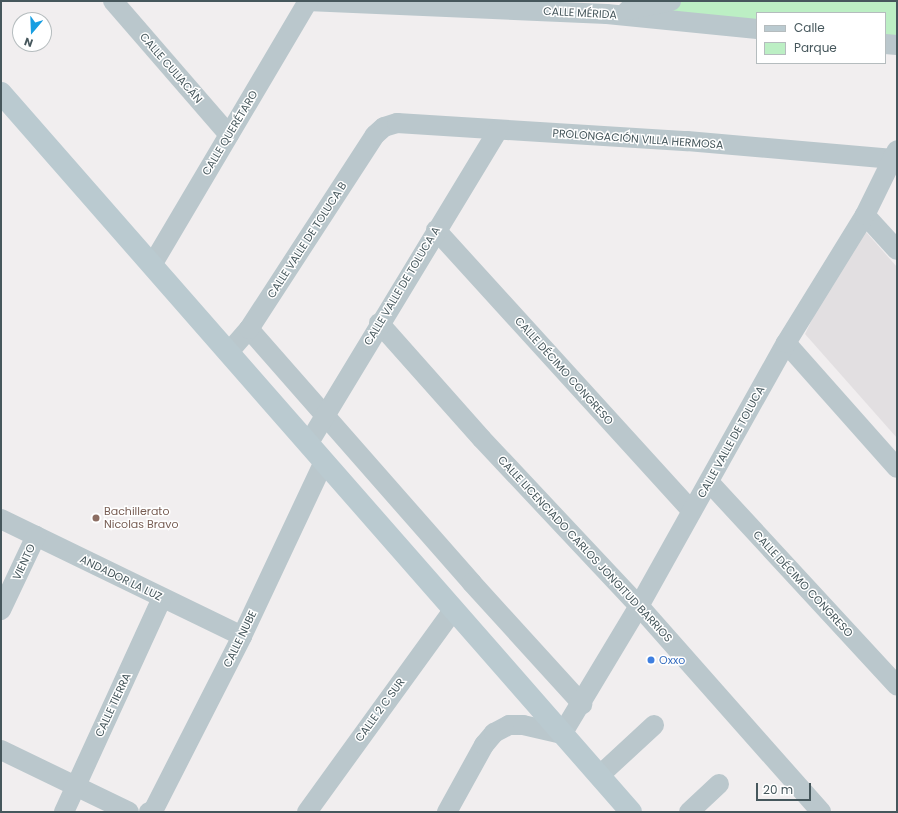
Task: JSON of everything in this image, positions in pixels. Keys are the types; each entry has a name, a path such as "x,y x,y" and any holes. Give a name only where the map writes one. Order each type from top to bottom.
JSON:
{"main road":[{"path":"1,93 599,776 627,810"}],"street":[{"name":"CALLE CULIACÁN","path":"113,1 229,135"},
{"name":"CALLE QUERÉTARO","path":"152,265 307,1"},
{"name":"CALLE MÉRIDA","path":"307,1 607,14 756,29"},
{"path":"607,14 671,1"},
{"path":"886,44 897,45"},
{"name":"PROLONGACIÓN VILLA HERMOSA","path":"384,126 397,123 895,155"},
{"name":"CALLE VALLE DE TOLUCA B","path":"228,352 249,329 376,135 384,126"},
{"name":"CALLE VALLE DE TOLUCA A","path":"308,444 379,323 498,130"},
{"name":"CALLE VALLE DE TOLUCA","path":"562,734 582,704 639,606 786,343 865,215 895,155"},
{"path":"865,215 894,243"},
{"name":"CALLE DÉCIMO CONGRESO","path":"436,230 692,511"},
{"name":"CALLE LICENCIADO CARLOS JONGITUD BARRIOS","path":"379,323 482,439 639,606 821,812"},
{"path":"249,329 472,584 582,704"},
{"path":"786,343 897,468"},
{"name":"CALLE NUBE","path":"150,812 153,811 242,636 324,462"},
{"name":"CALLE DÉCIMO CONGRESO","path":"709,482 897,686"},
{"name":"ANDADOR LA LUZ","path":"1,519 242,636"},
{"name":"VIENTO","path":"1,610 36,536"},
{"name":"CALLE TIERRA","path":"64,812 162,598"},
{"name":"CALLE 2 C SUR","path":"307,812 453,610"},
{"path":"447,812 484,745 494,733 509,725 523,724 562,734"},
{"path":"599,776 654,725"},
{"path":"1,750 129,812"},
{"path":"689,812 719,784"}],"shaded area":[{"path":"859,224 897,267 897,438 805,334"}],"green space":[{"path":"678,1 897,1 897,45 886,44 886,12 756,12 756,30 607,14"}],"place":[{"name":"Bachillerato Nicolas Bravo","path":"96,518"},
{"name":"Oxxo","path":"651,660"}]}
